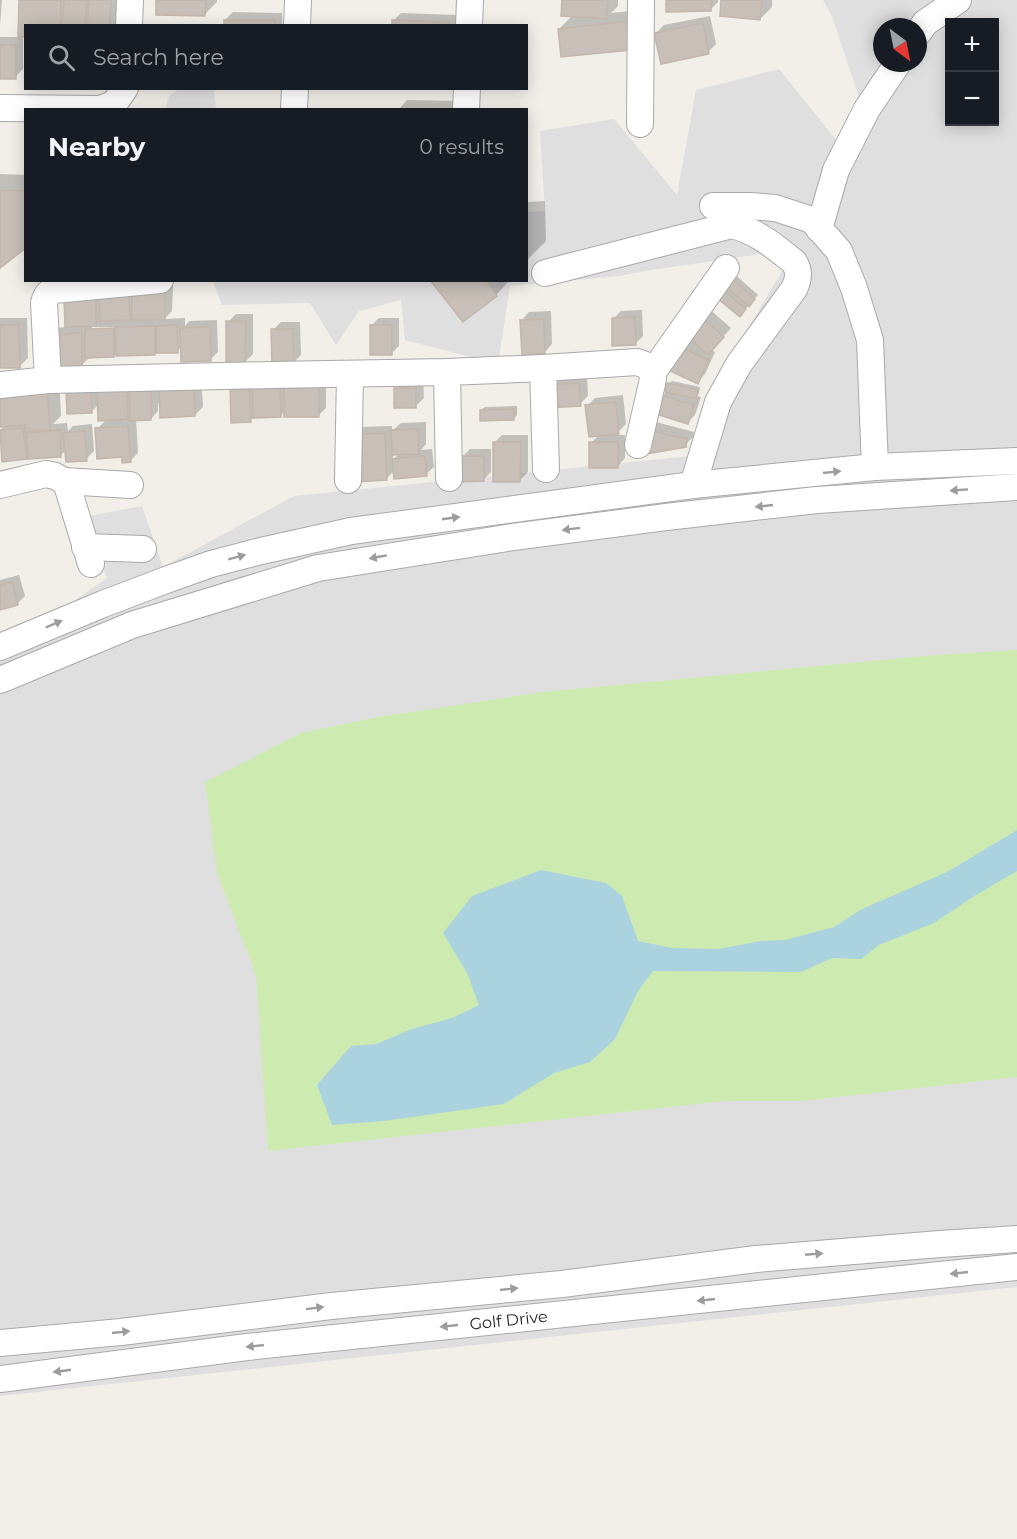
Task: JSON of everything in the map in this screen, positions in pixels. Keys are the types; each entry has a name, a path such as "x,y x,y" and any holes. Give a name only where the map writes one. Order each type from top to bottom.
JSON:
{"street":[{"path":"129,0 129,24"},
{"path":"297,24 298,0"},
{"path":"469,24 470,0"},
{"path":"640,124 641,0"},
{"path":"927,22 958,0"},
{"path":"819,229 836,170 867,109 892,72"},
{"path":"103,108 114,104 124,90"},
{"path":"294,108 295,90"},
{"path":"466,108 467,90"},
{"path":"0,108 24,108"},
{"path":"714,206 775,208 812,220 839,251 854,288 870,340 875,467"},
{"path":"545,273 732,225 762,238 794,262 799,275 794,289 739,364 718,402 693,485"},
{"path":"652,372 726,268"},
{"path":"48,380 44,303 48,293 54,290 139,282"},
{"path":"0,385 48,380 350,375 637,362 649,367 653,379 638,445"},
{"path":"543,368 546,469"},
{"path":"447,372 449,478"},
{"path":"348,480 350,375"},
{"path":"0,647 211,564 261,550 351,531 693,485 875,467 1017,461"},
{"path":"0,485 46,474 64,481 130,485"},
{"path":"64,481 88,556 142,549"},
{"path":"0,680 132,625 318,568 513,537 666,517 848,498 1017,487"},
{"path":"664,489 666,517"},
{"name":"Golf Drive","path":"0,1343 121,1332 331,1306 562,1284 756,1259 1017,1239"},
{"name":"Golf Drive","path":"0,1380 247,1347 1017,1267"}],"shaded area":[{"path":"823,0 1017,0 1017,1287 0,1396 0,634 51,617 107,578 83,517 142,506 163,567 294,496 690,456 714,386 795,249 620,276 510,286 498,364 405,340 401,300 359,311 336,345 310,303 222,305 213,282 528,282 528,212 545,211 540,131 614,119 677,195 696,90 779,69 842,147 868,124 832,16"},
{"path":"178,90 214,90 216,108 165,108 169,96"}],"green space":[{"path":"1017,650 1017,1077 802,1101 725,1101 268,1151 256,976 217,873 205,782 301,733 378,717 543,692 935,655"}],"water":[{"path":"1017,830 1017,871 934,923 879,945 861,959 832,958 801,972 653,971 638,991 615,1039 590,1062 554,1073 504,1104 384,1121 332,1125 317,1085 351,1046 376,1044 412,1029 452,1018 479,1005 467,973 443,933 472,896 541,870 606,883 622,896 638,941 672,948 719,949 760,941 785,940 834,927 862,909 947,872"}],"building":[{"path":"19,0 61,0 60,24 24,24 24,37 18,37"},
{"path":"64,0 87,0 85,24 62,24"},
{"path":"89,0 111,0 110,24 87,24"},
{"path":"156,0 206,0 205,16 156,15"},
{"path":"562,0 608,0 606,19 561,16"},
{"path":"666,0 711,0 711,11 666,12"},
{"path":"721,0 762,0 760,20 720,16"},
{"path":"224,20 275,20 275,24 224,24"},
{"path":"392,20 449,22 449,24 392,24"},
{"path":"628,21 631,50 561,57 558,29"},
{"path":"703,23 709,54 661,64 654,33"},
{"path":"0,45 16,45 16,79 0,79"},
{"path":"0,190 24,191 24,250 0,268"},
{"path":"728,275 755,299 749,307 721,282"},
{"path":"432,282 486,282 497,296 463,322"},
{"path":"719,287 746,309 740,317 712,294"},
{"path":"132,292 165,292 165,320 132,320"},
{"path":"99,295 129,295 130,320 100,321"},
{"path":"96,296 96,326 65,327 64,297"},
{"path":"698,314 724,337 708,355 682,331"},
{"path":"635,317 636,345 612,346 612,318"},
{"path":"544,319 545,354 522,355 520,320"},
{"path":"226,321 246,321 245,363 226,363"},
{"path":"0,325 19,325 20,368 0,368"},
{"path":"177,325 178,353 156,353 156,326"},
{"path":"370,325 392,325 392,355 370,355"},
{"path":"155,326 155,355 116,356 115,327"},
{"path":"210,327 211,361 181,362 180,328"},
{"path":"114,328 114,357 85,358 85,329"},
{"path":"271,329 293,329 294,364 272,365"},
{"path":"82,332 82,367 50,370 48,336"},
{"path":"676,345 709,360 698,384 666,369"},
{"path":"194,382 195,416 160,418 159,384"},
{"path":"280,382 281,417 253,418 252,383"},
{"path":"284,382 319,383 319,417 284,417"},
{"path":"129,383 151,383 151,420 130,421"},
{"path":"249,383 251,422 231,423 230,384"},
{"path":"579,383 581,406 547,408 546,385"},
{"path":"667,383 698,390 696,399 665,392"},
{"path":"127,384 128,419 98,421 97,386"},
{"path":"47,385 50,430 25,432 25,425 0,427 0,389"},
{"path":"394,388 416,388 416,408 394,408"},
{"path":"91,389 92,413 67,414 66,390"},
{"path":"662,395 694,405 688,424 656,414"},
{"path":"616,402 619,434 589,437 585,405"},
{"path":"514,409 514,420 480,421 480,410"},
{"path":"128,426 131,462 122,463 122,457 97,459 95,428"},
{"path":"23,428 27,459 2,462 0,430"},
{"path":"418,429 419,454 392,455 391,430"},
{"path":"60,430 61,457 28,459 26,433"},
{"path":"647,430 687,439 686,447 635,456"},
{"path":"85,431 87,461 66,462 63,433"},
{"path":"385,433 387,480 354,482 352,435"},
{"path":"493,442 521,442 520,482 493,482"},
{"path":"589,442 618,442 618,468 589,468"},
{"path":"425,456 427,476 394,479 392,459"},
{"path":"460,456 484,456 484,481 460,482"},
{"path":"12,582 18,605 0,610 0,585"}]}
